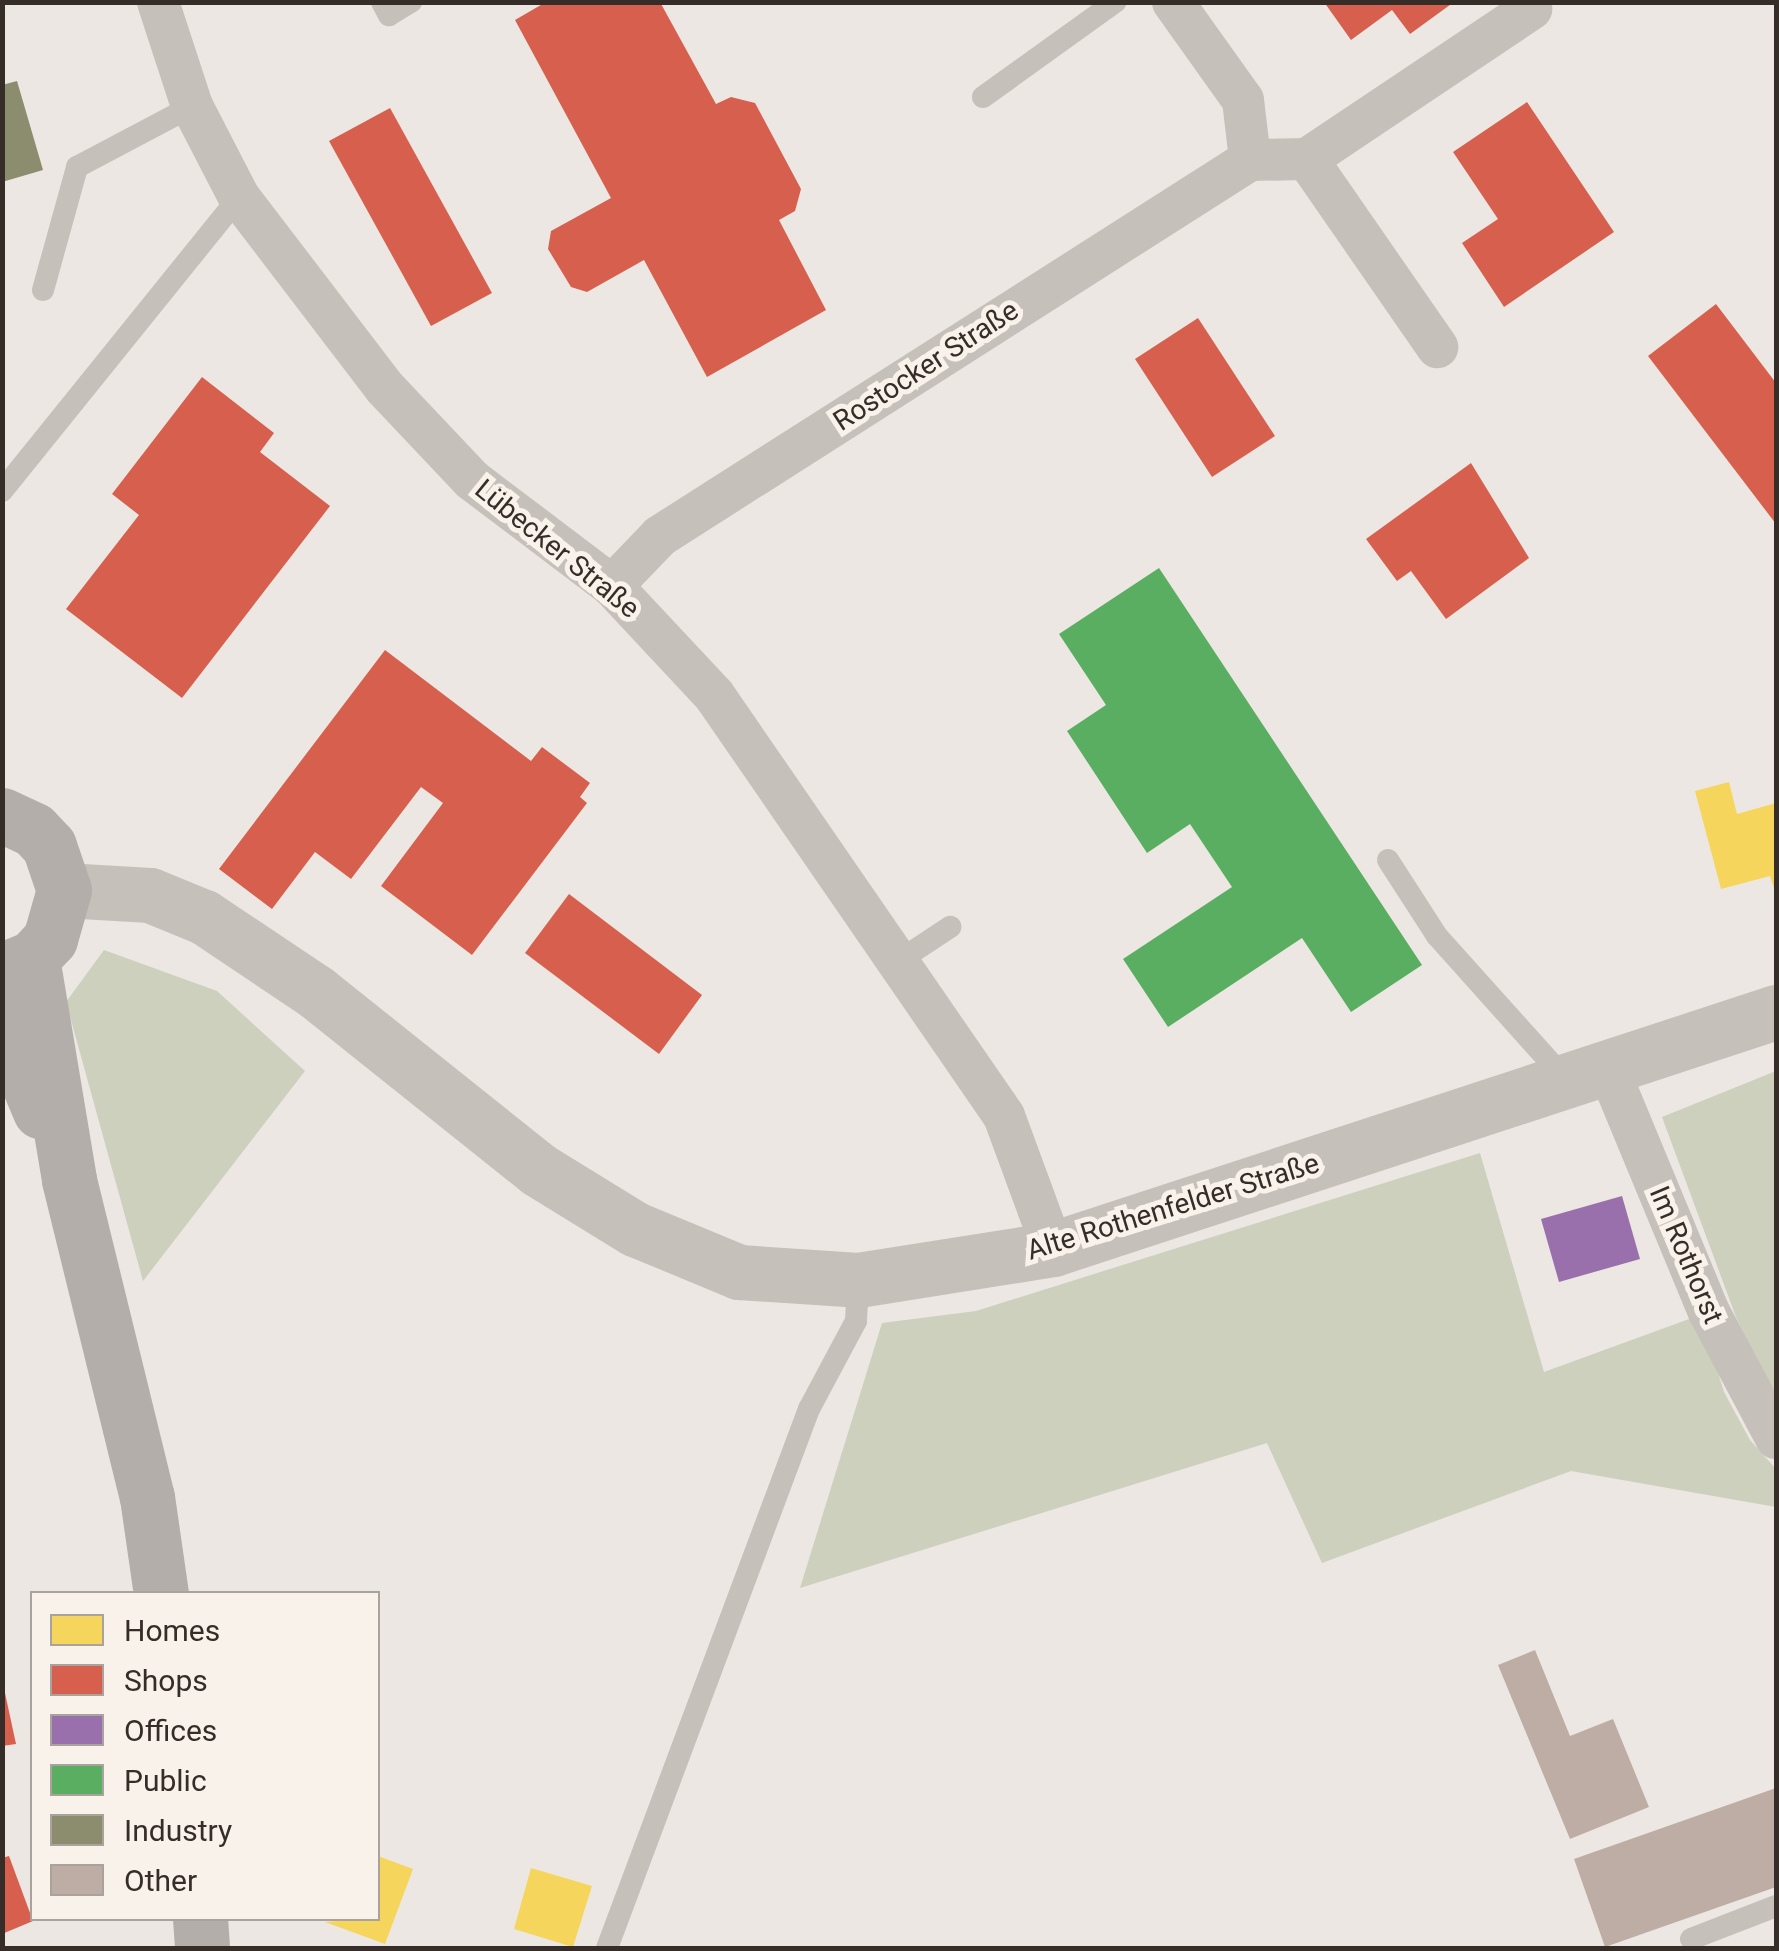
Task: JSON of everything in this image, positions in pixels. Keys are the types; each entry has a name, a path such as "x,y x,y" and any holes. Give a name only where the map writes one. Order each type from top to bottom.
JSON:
{"main road":[{"path":"2,816 34,830 49,846 64,890 62,915 17,964 147,1497 161,1591"},
{"path":"2,1021 69,1180"},
{"path":"200,1921 202,1948"}],"street":[{"name":"Lübecker Straße","path":"158,2 192,106 239,197 385,388 460,467 612,586 714,695 1004,1116 1054,1248"},
{"path":"1173,2 1243,100 1250,160 1306,158 1530,9"},
{"path":"1306,158 1437,347"},
{"name":"Rostocker Straße","path":"612,586 660,536 1250,160"},
{"name":"Alte Rothenfelder Straße","path":"64,890 150,895 204,918 316,992 539,1170 634,1229 739,1272 858,1280 1054,1248 1583,1083 1776,1012"},
{"name":"Im Rothorst","path":"1583,1083 1776,1438"}],"lane":[{"path":"382,2 389,15 411,2"},
{"path":"983,96 1115,2"},
{"path":"43,290 76,167 192,106"},
{"path":"2,492 239,197"},
{"path":"1388,860 1437,936 1583,1083"},
{"path":"897,962 950,927"},
{"path":"606,1948 809,1408 856,1321 858,1280"},
{"path":"1691,1939 1776,1906"}],"green space":[{"path":"104,950 217,991 305,1071 143,1281 66,1002"},
{"path":"1776,1071 1776,1401 1736,1317 1662,1117"},
{"path":"1480,1153 1544,1372 1700,1315 1724,1392 1750,1440 1776,1469 1776,1507 1571,1471 1322,1563 1267,1443 800,1588 882,1323 976,1311"}],"building: Homes":[{"path":"1729,782 1737,814 1776,803 1776,894 1770,876 1721,889 1695,791"},
{"path":"380,1857 413,1869 385,1944 325,1922 380,1921"},
{"path":"531,1868 592,1886 573,1947 514,1929"}],"building: Shops":[{"path":"546,2 660,2 716,104 731,97 755,103 801,189 795,211 779,220 826,310 707,377 644,260 587,292 571,287 548,249 551,231 611,198 515,20"},
{"path":"1324,2 1454,2 1410,34 1392,10 1351,40"},
{"path":"1527,102 1614,232 1504,307 1462,243 1498,219 1453,152"},
{"path":"390,108 492,293 431,326 329,141"},
{"path":"1716,304 1776,383 1776,524 1648,356"},
{"path":"1198,318 1275,436 1212,477 1135,359"},
{"path":"202,377 274,433 260,452 330,506 182,698 66,609 139,515 112,494"},
{"path":"1471,463 1529,558 1446,619 1411,571 1397,581 1366,539"},
{"path":"385,650 531,761 542,747 590,783 580,797 587,803 472,955 381,886 443,803 421,787 351,879 315,852 272,909 219,869"},
{"path":"569,894 702,995 659,1054 525,953"},
{"path":"2,1679 16,1744 2,1746"},
{"path":"9,1856 33,1921 2,1934 2,1858"}],"building: Offices":[{"path":"1622,1196 1640,1259 1559,1282 1541,1219"}],"building: Public":[{"path":"1159,568 1422,965 1351,1012 1302,938 1168,1027 1123,959 1232,887 1190,824 1147,853 1067,731 1106,705 1059,634"}],"building: Industry":[{"path":"17,81 43,170 2,182 2,85"}],"building: Other":[{"path":"1535,1650 1570,1736 1613,1719 1649,1807 1570,1839 1498,1665"},
{"path":"1776,1788 1776,1887 1605,1947 1574,1859"}]}
